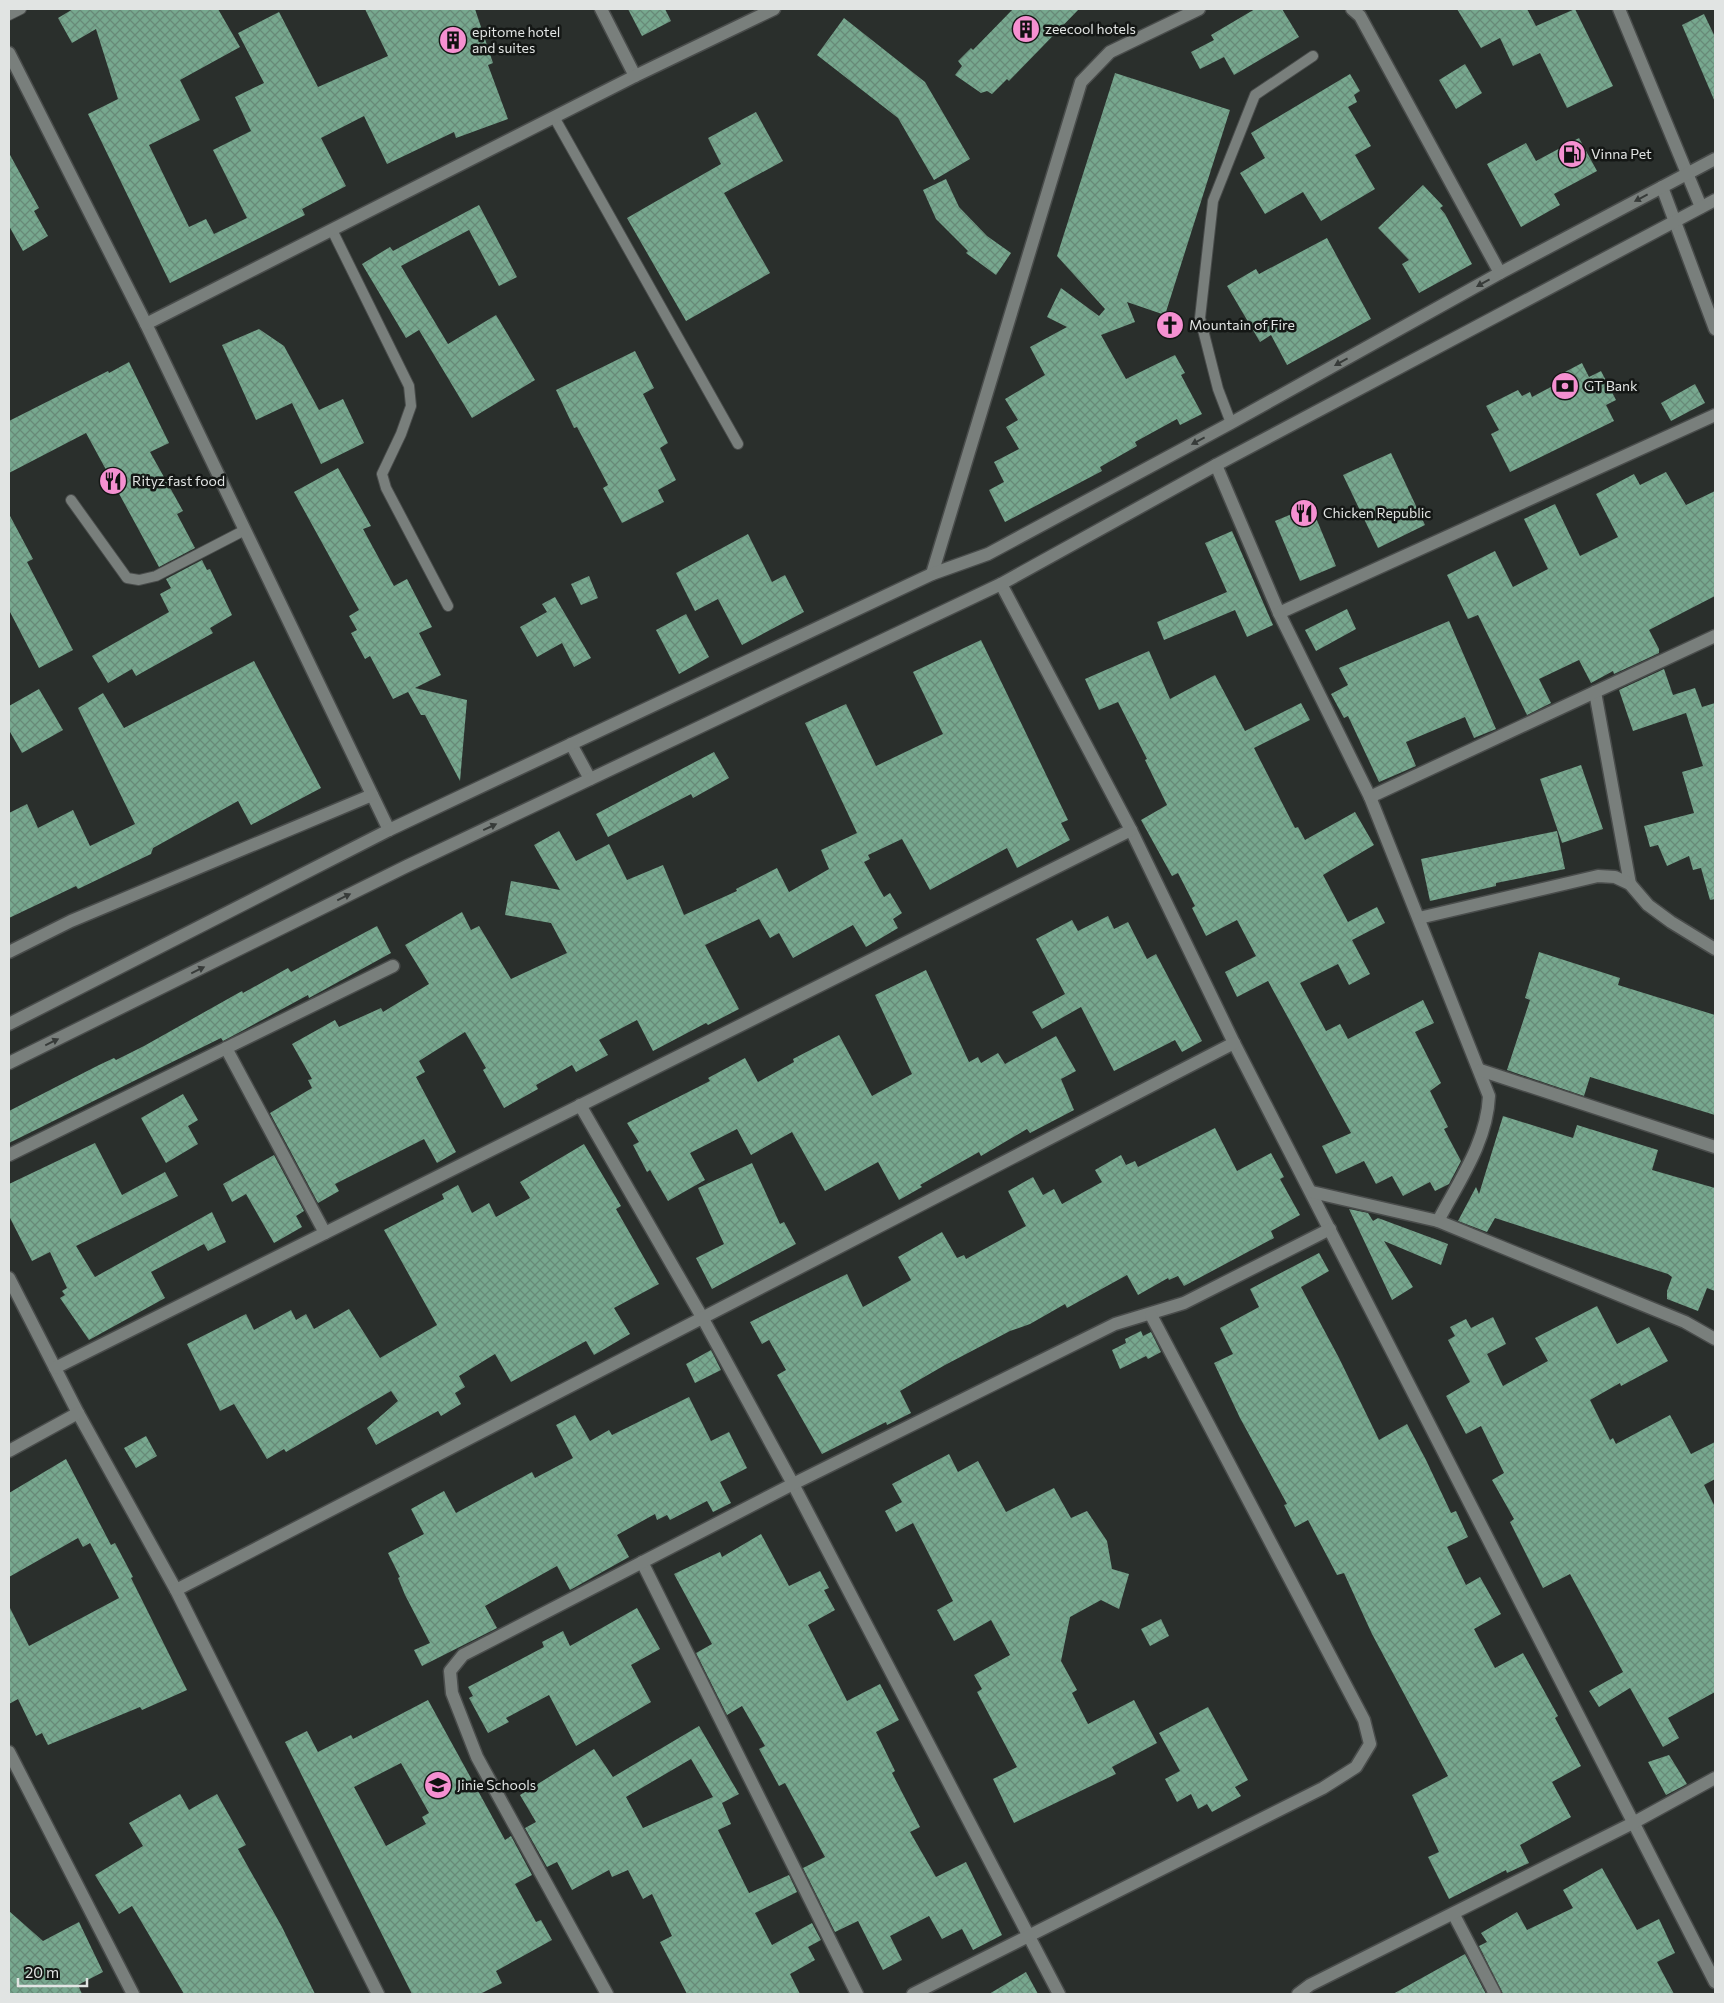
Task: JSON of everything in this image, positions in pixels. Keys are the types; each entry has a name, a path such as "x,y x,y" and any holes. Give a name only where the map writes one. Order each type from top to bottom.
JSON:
{"street":[{"path":"601,9 634,76"},
{"path":"146,324 634,76 774,9"},
{"path":"932,574 1081,82 1110,52 1199,9"},
{"path":"1352,9 1360,16 1500,273"},
{"path":"1618,9 1701,207"},
{"path":"9,52 146,324 389,830"},
{"path":"9,1024 389,830 932,574 988,554 1230,423 1500,273 1715,159"},
{"path":"1662,187 1715,329"},
{"path":"9,1064 407,866 1001,584 1216,465 1715,200"},
{"path":"1280,613 1715,415"},
{"path":"1216,465 1280,613 1370,797 1489,1096 1488,1115 1483,1136 1438,1221"},
{"path":"1001,584 1131,830 1234,1044 1312,1192 1715,1982"},
{"path":"1370,797 1715,636"},
{"path":"1595,692 1630,884"},
{"path":"571,744 590,779"},
{"path":"9,952 71,921 372,795"},
{"path":"55,1368 1131,830"},
{"path":"1419,918 1598,876 1615,876 1630,884 1648,905 1671,922 1715,949"},
{"path":"9,1155 393,966"},
{"path":"176,1590 1234,1044"},
{"path":"226,1048 325,1233"},
{"path":"1480,1070 1715,1147"},
{"path":"580,1105 702,1317 793,1484 1058,1994"},
{"path":"1312,1192 1438,1221 1685,1322 1715,1339"},
{"path":"606,1994 478,1757 452,1692 450,1671 463,1655 793,1484 1115,1324 1184,1303 1330,1229"},
{"path":"9,1278 78,1413 176,1590 378,1994"},
{"path":"913,1994 1323,1788 1356,1767 1370,1744 1364,1720 1151,1314"},
{"path":"9,1450 78,1413"},
{"path":"642,1562 857,1994"},
{"path":"9,1752 133,1994"},
{"path":"1298,1994 1310,1985 1454,1915 1633,1823 1715,1778"},
{"path":"1454,1915 1495,1994"}],"lane":[{"path":"9,16 22,9"},
{"path":"1230,423 1218,389 1200,318 1213,201 1255,95 1313,56"},
{"path":"554,117 738,444"},
{"path":"332,230 408,386 411,406 401,434 382,474 386,488 448,606"},
{"path":"70,500 127,578 139,580 156,576 245,530"}],"building":[{"path":"73,9 218,9 240,47 180,80 200,120 149,145 189,227 206,219 214,234 247,218 213,150 251,131 235,97 264,83 238,33 279,12 318,87 388,56 365,9 475,9 493,63 488,65 508,119 456,138 454,132 387,164 364,116 321,138 346,186 302,209 305,215 170,283 88,114 118,99 96,29 72,43 58,18"},
{"path":"628,9 665,9 671,21 642,36"},
{"name":"zeecool hotels","path":"1013,9 1079,9 1009,81 1007,79 992,94 987,91 981,93 955,75 962,66 958,61 971,48 973,50"},
{"path":"1255,9 1282,9 1299,37 1234,75 1224,57 1200,69 1191,52 1214,40 1211,35"},
{"path":"1457,9 1527,9 1536,26 1575,9 1613,86 1567,108 1540,53 1513,66 1500,38 1481,48"},
{"path":"1704,14 1715,37 1715,102 1682,25"},
{"path":"844,18 925,82 970,159 934,180 898,118 817,55"},
{"path":"1465,64 1482,93 1456,109 1439,80"},
{"path":"1115,73 1230,110 1165,315 1127,302 1135,322 1101,335 1126,379 1175,355 1185,373 1181,375 1202,414 1180,425 1177,419 1135,442 1137,446 1100,467 1102,471 1005,522 989,490 1004,482 994,462 1019,449 1006,427 1018,420 1005,399 1045,375 1030,347 1067,327 1047,317 1061,288 1099,316 1105,309 1057,256"},
{"path":"1350,74 1360,91 1354,95 1357,102 1348,107 1371,146 1355,155 1375,189 1321,221 1303,192 1265,214 1240,173 1265,158 1251,133"},
{"path":"756,112 783,161 724,193 770,273 686,321 627,218 721,164 708,138"},
{"path":"1579,138 1597,171 1554,194 1560,205 1521,227 1487,164 1526,143 1536,161"},
{"path":"9,153 39,208 34,211 48,236 23,251 9,226"},
{"path":"946,179 959,207 987,236 1011,253 996,275 966,253 968,251 936,219 923,190"},
{"path":"1423,185 1443,206 1440,208 1472,264 1419,293 1402,264 1409,260 1378,228"},
{"path":"479,205 517,277 499,286 469,230 401,266 448,344 496,315 535,380 472,418 419,330 406,338 362,264 390,247 393,251"},
{"path":"1327,238 1371,319 1287,365 1271,335 1260,342 1227,286 1256,269 1259,274"},
{"path":"259,329 284,346 319,410 343,399 364,443 321,464 292,403 256,420 222,345"},
{"path":"635,351 654,388 643,394 668,443 660,448 676,480 658,490 664,502 622,523 603,488 608,485 577,427 574,428 556,390"},
{"path":"129,362 169,443 150,452 183,511 177,514 195,548 159,567 86,433 9,473 9,421"},
{"path":"1582,363 1589,377 1601,371 1616,400 1606,405 1614,421 1510,472 1491,434 1499,430 1486,406 1518,390 1522,396 1530,392 1532,397 1564,380 1561,374"},
{"path":"1695,384 1705,403 1671,421 1661,403"},
{"path":"1391,453 1425,525 1378,548 1343,475"},
{"path":"338,468 371,526 363,529 394,586 407,579 432,627 419,633 441,675 415,688 467,700 460,781 425,715 421,715 408,692 393,699 370,656 365,659 351,633 357,630 349,616 359,610 294,492"},
{"path":"1666,472 1686,505 1715,491 1715,596 1649,630 1659,649 1659,653 1614,674 1613,671 1591,683 1579,660 1539,679 1551,703 1527,715 1478,615 1468,619 1447,575 1495,551 1513,587 1548,569 1524,519 1555,504 1580,556 1618,537 1596,494 1634,474 1640,485"},
{"path":"1311,506 1336,566 1300,581 1275,521"},
{"path":"9,514 33,559 27,562 73,650 39,668 9,610"},
{"path":"1232,531 1273,625 1247,637 1235,610 1164,640 1157,622 1227,592 1205,543"},
{"path":"748,534 772,582 785,575 804,612 742,645 718,599 695,611 676,573"},
{"path":"202,560 207,570 210,569 232,615 210,628 213,633 136,676 132,669 108,683 92,656 169,612 160,594 171,588 166,579"},
{"path":"589,576 598,598 581,605 571,584"},
{"path":"555,597 591,658 574,667 562,643 537,657 520,627 547,612 542,604"},
{"path":"1347,609 1356,629 1316,651 1305,630"},
{"path":"686,614 709,657 679,674 656,630"},
{"path":"1449,621 1496,729 1474,738 1465,717 1406,742 1416,766 1379,782 1348,716 1344,718 1331,694 1348,685 1339,668"},
{"path":"981,640 1068,820 1061,823 1070,840 1017,868 1007,848 930,890 902,839 868,855 870,859 864,862 884,897 890,893 902,913 893,919 898,928 866,947 853,925 793,958 779,933 770,938 759,919 705,945 739,1009 708,1025 706,1023 653,1051 637,1020 599,1040 608,1055 576,1072 572,1065 536,1085 538,1089 504,1108 483,1070 486,1068 465,1032 419,1061 425,1072 416,1077 456,1152 437,1163 424,1139 335,1184 339,1191 318,1203 270,1113 312,1088 308,1080 312,1079 292,1044 335,1020 339,1027 381,1008 383,1012 429,984 405,945 462,912 471,930 479,926 511,979 567,953 551,923 505,915 511,881 560,890 534,845 559,831 576,861 609,844 627,880 663,865 684,915 737,891 736,889 777,868 789,892 829,869 821,850 857,833 805,723 846,704 876,766 943,734 913,672"},
{"path":"1149,651 1170,699 1215,675 1245,731 1301,703 1310,720 1254,748 1295,828 1298,827 1305,840 1355,812 1374,845 1323,875 1348,922 1377,907 1385,923 1352,940 1370,974 1349,985 1338,964 1300,983 1326,1031 1340,1024 1348,1039 1423,1000 1434,1023 1415,1032 1441,1083 1430,1091 1448,1127 1444,1129 1461,1161 1449,1184 1435,1191 1430,1182 1403,1196 1392,1176 1376,1184 1364,1161 1336,1174 1322,1146 1351,1133 1268,981 1237,997 1225,972 1256,956 1237,920 1206,936 1192,908 1195,906 1178,873 1172,876 1141,820 1167,805 1145,760 1147,759 1118,702 1099,710 1085,679"},
{"path":"254,661 321,788 251,825 238,801 153,848 151,854 78,889 76,886 9,918 9,813 27,804 38,828 73,810 90,846 135,824 78,708 103,693 124,728"},
{"path":"1664,669 1673,695 1695,688 1702,707 1715,703 1715,899 1710,900 1701,868 1693,870 1689,856 1667,866 1658,845 1650,847 1644,826 1694,813 1682,772 1703,766 1686,713 1633,731 1619,690"},
{"path":"39,689 63,730 22,753 9,730 9,706"},
{"path":"714,752 729,778 693,798 691,794 608,837 596,814"},
{"path":"1581,765 1603,829 1562,843 1540,779"},
{"path":"1557,831 1565,869 1496,883 1496,886 1430,901 1421,859"},
{"path":"1108,916 1114,929 1128,922 1147,959 1156,954 1202,1041 1182,1052 1175,1040 1114,1071 1081,1007 1042,1029 1032,1012 1065,994 1036,939 1072,920 1078,931"},
{"path":"377,926 391,953 309,998 308,995 223,1041 221,1038 9,1143 9,1111 99,1065 114,1058 116,1060 144,1046 242,991 243,993 288,968 291,972"},
{"path":"1539,952 1620,978 1618,985 1715,1015 1715,1115 1590,1077 1584,1096 1507,1070 1530,1000 1525,998"},
{"path":"926,970 969,1062 978,1057 981,1063 998,1053 1005,1064 1056,1036 1076,1071 1061,1079 1074,1110 1030,1133 1027,1129 981,1156 979,1152 920,1185 922,1187 899,1200 878,1162 825,1191 792,1132 751,1155 737,1129 690,1153 705,1180 668,1201 650,1170 647,1172 633,1145 639,1142 627,1123 710,1081 708,1078 745,1058 758,1082 794,1062 793,1059 839,1035 872,1096 912,1074 875,995"},
{"path":"183,1094 198,1120 188,1126 198,1144 166,1163 141,1118"},
{"path":"1503,1116 1573,1138 1577,1125 1658,1150 1652,1170 1715,1188 1715,1291 1707,1288 1698,1311 1667,1299 1667,1291 1672,1277 1668,1274 1495,1218 1487,1232 1458,1221 1476,1187 1479,1194"},
{"path":"1215,1128 1237,1171 1271,1153 1284,1177 1280,1179 1300,1215 1271,1231 1274,1238 1184,1286 1178,1276 1169,1280 1168,1278 1138,1295 1127,1275 1067,1308 1065,1304 1030,1324 1010,1331 945,1365 900,1391 911,1413 887,1425 886,1422 822,1454 777,1375 786,1370 769,1340 762,1344 750,1322 847,1274 863,1307 911,1280 898,1257 942,1232 957,1258 964,1255 966,1259 1026,1226 1008,1191 1033,1177 1043,1195 1054,1189 1062,1204 1102,1182 1095,1170 1121,1155 1126,1165 1135,1161 1138,1167"},
{"path":"95,1143 122,1195 165,1172 178,1196 76,1246 95,1277 212,1212 226,1242 208,1251 204,1244 151,1272 165,1298 89,1340 60,1298 65,1295 62,1291 67,1288 50,1252 32,1261 9,1216 9,1184"},
{"path":"584,1144 621,1206 616,1209 659,1284 614,1308 630,1334 594,1355 586,1341 511,1382 495,1354 459,1376 465,1387 455,1393 461,1404 441,1416 438,1411 376,1445 367,1428 398,1401 391,1391 286,1452 284,1449 267,1459 234,1404 220,1411 187,1344 246,1314 254,1330 291,1310 296,1320 306,1314 314,1329 349,1309 380,1358 437,1325 384,1230 444,1199 442,1194 458,1185 472,1213 489,1203 496,1217 530,1198 520,1182"},
{"path":"274,1155 304,1211 296,1216 302,1227 274,1243 246,1194 232,1202 223,1184"},
{"path":"752,1163 780,1224 784,1222 796,1244 712,1289 696,1258 724,1244 698,1188"},
{"path":"1349,1209 1368,1213 1373,1221 1378,1218 1448,1244 1441,1265 1384,1241 1413,1287 1392,1300"},
{"path":"1319,1253 1329,1271 1301,1287 1339,1358 1379,1440 1407,1424 1451,1513 1456,1511 1468,1537 1447,1547 1466,1585 1480,1577 1501,1614 1474,1629 1495,1668 1523,1653 1558,1716 1555,1718 1581,1766 1552,1782 1571,1817 1520,1845 1529,1863 1507,1873 1506,1870 1449,1899 1428,1857 1439,1852 1412,1795 1448,1776 1372,1634 1344,1573 1337,1575 1308,1520 1295,1527 1284,1505 1287,1504 1240,1418 1214,1363 1233,1354 1220,1328 1259,1307 1250,1289"},
{"path":"1597,1306 1617,1344 1649,1327 1668,1361 1621,1386 1620,1383 1590,1400 1610,1440 1613,1438 1616,1444 1670,1415 1691,1454 1715,1442 1715,1479 1704,1485 1715,1507 1715,1692 1668,1718 1679,1738 1663,1747 1630,1688 1599,1707 1589,1691 1623,1672 1570,1574 1543,1588 1510,1522 1514,1519 1492,1480 1504,1473 1481,1426 1466,1434 1446,1396 1470,1382 1448,1340 1455,1336 1450,1327 1466,1319 1471,1328 1493,1317 1506,1344 1487,1354 1503,1386 1548,1361 1535,1338"},
{"path":"1141,1331 1143,1336 1151,1332 1161,1352 1148,1359 1146,1356 1120,1369 1112,1350 1126,1343 1125,1339"},
{"path":"711,1350 721,1370 695,1383 686,1364"},
{"path":"689,1397 711,1441 729,1432 747,1468 720,1482 731,1503 713,1512 707,1501 670,1520 667,1515 657,1520 655,1514 617,1535 629,1557 570,1590 557,1566 485,1606 497,1628 422,1666 414,1650 430,1643 405,1595 398,1578 400,1577 388,1553 424,1534 411,1509 444,1491 456,1513 532,1472 535,1478 573,1458 556,1425 575,1415 590,1441 609,1430 612,1435"},
{"path":"146,1436 157,1456 136,1468 124,1448"},
{"path":"949,1454 958,1472 978,1461 1006,1512 1054,1488 1071,1518 1087,1511 1107,1541 1112,1569 1129,1574 1119,1609 1101,1600 1070,1617 1061,1661 1077,1690 1072,1693 1088,1724 1134,1700 1157,1743 1112,1767 1116,1774 1014,1823 993,1779 1017,1767 977,1692 982,1689 974,1675 1010,1655 991,1620 954,1641 937,1610 953,1601 913,1523 896,1532 885,1511 902,1502 892,1484"},
{"path":"66,1459 111,1545 115,1543 133,1577 131,1578 187,1690 142,1710 140,1707 48,1745 42,1733 36,1736 18,1699 9,1704 9,1606 29,1646 119,1598 90,1543 83,1547 78,1538 9,1577 9,1493"},
{"path":"761,1534 789,1586 820,1571 829,1588 824,1590 835,1610 808,1625 847,1701 880,1684 899,1720 876,1732 895,1771 892,1773 920,1827 910,1832 936,1877 966,1862 1002,1935 973,1950 962,1929 942,1939 929,1916 890,1936 902,1960 883,1970 858,1921 835,1932 803,1868 825,1857 785,1783 779,1786 759,1749 765,1746 742,1706 727,1715 696,1653 712,1644 674,1574 720,1552 722,1557"},
{"path":"637,1608 660,1649 631,1665 651,1702 576,1746 549,1695 506,1718 509,1722 488,1733 469,1698 473,1696 468,1687 544,1647 542,1642 563,1631 570,1646"},
{"path":"1161,1619 1169,1636 1150,1646 1141,1629"},
{"path":"428,1700 505,1840 511,1836 532,1875 515,1884 536,1922 541,1920 552,1940 496,1971 502,1983 480,1994 412,1994 285,1742 307,1731 318,1752 351,1735 353,1739","holes":["401,1763 429,1813 422,1817 426,1824 386,1846 354,1787"]},
{"path":"1208,1707 1248,1780 1235,1787 1241,1796 1212,1812 1207,1804 1198,1809 1191,1794 1177,1802 1165,1779 1180,1771 1159,1733"},
{"path":"699,1726 739,1794 722,1803 731,1824 718,1830 749,1893 789,1875 797,1892 755,1913 772,1945 812,1923 821,1940 808,1947 815,1960 790,1974 800,1994 687,1994 660,1942 672,1936 652,1894 643,1899 628,1870 612,1877 609,1870 572,1890 557,1862 547,1867 525,1828 536,1822 520,1795 594,1749 613,1777","holes":["691,1759 713,1797 643,1828 626,1797"]},
{"path":"1669,1755 1687,1784 1666,1795 1648,1762"},
{"path":"180,1794 189,1810 217,1794 246,1845 238,1849 282,1927 315,1994 184,1994 132,1906 119,1914 95,1875 143,1846 129,1823"},
{"path":"1602,1868 1637,1930 1659,1919 1675,1953 1657,1962 1674,1994 1503,1994 1479,1946 1487,1942 1481,1933 1517,1912 1527,1930 1573,1908 1563,1890"},
{"path":"9,1911 43,1941 79,1922 103,1972 78,1985 82,1994 9,1994"},
{"path":"1465,1954 1486,1994 1393,1994"},
{"path":"1026,1972 1038,1994 989,1994"}],"place":[{"name":"zeecool hotels","path":"1026,29"},
{"name":"epitome hotel and suites","path":"453,40"},
{"name":"Vinna Pet","path":"1572,154"},
{"name":"Mountain of Fire","path":"1170,325"},
{"name":"GT Bank","path":"1565,386"},
{"name":"Rityz fast food","path":"113,481"},
{"name":"Chicken Republic","path":"1304,513"},
{"name":"Jinie Schools","path":"438,1785"}]}
